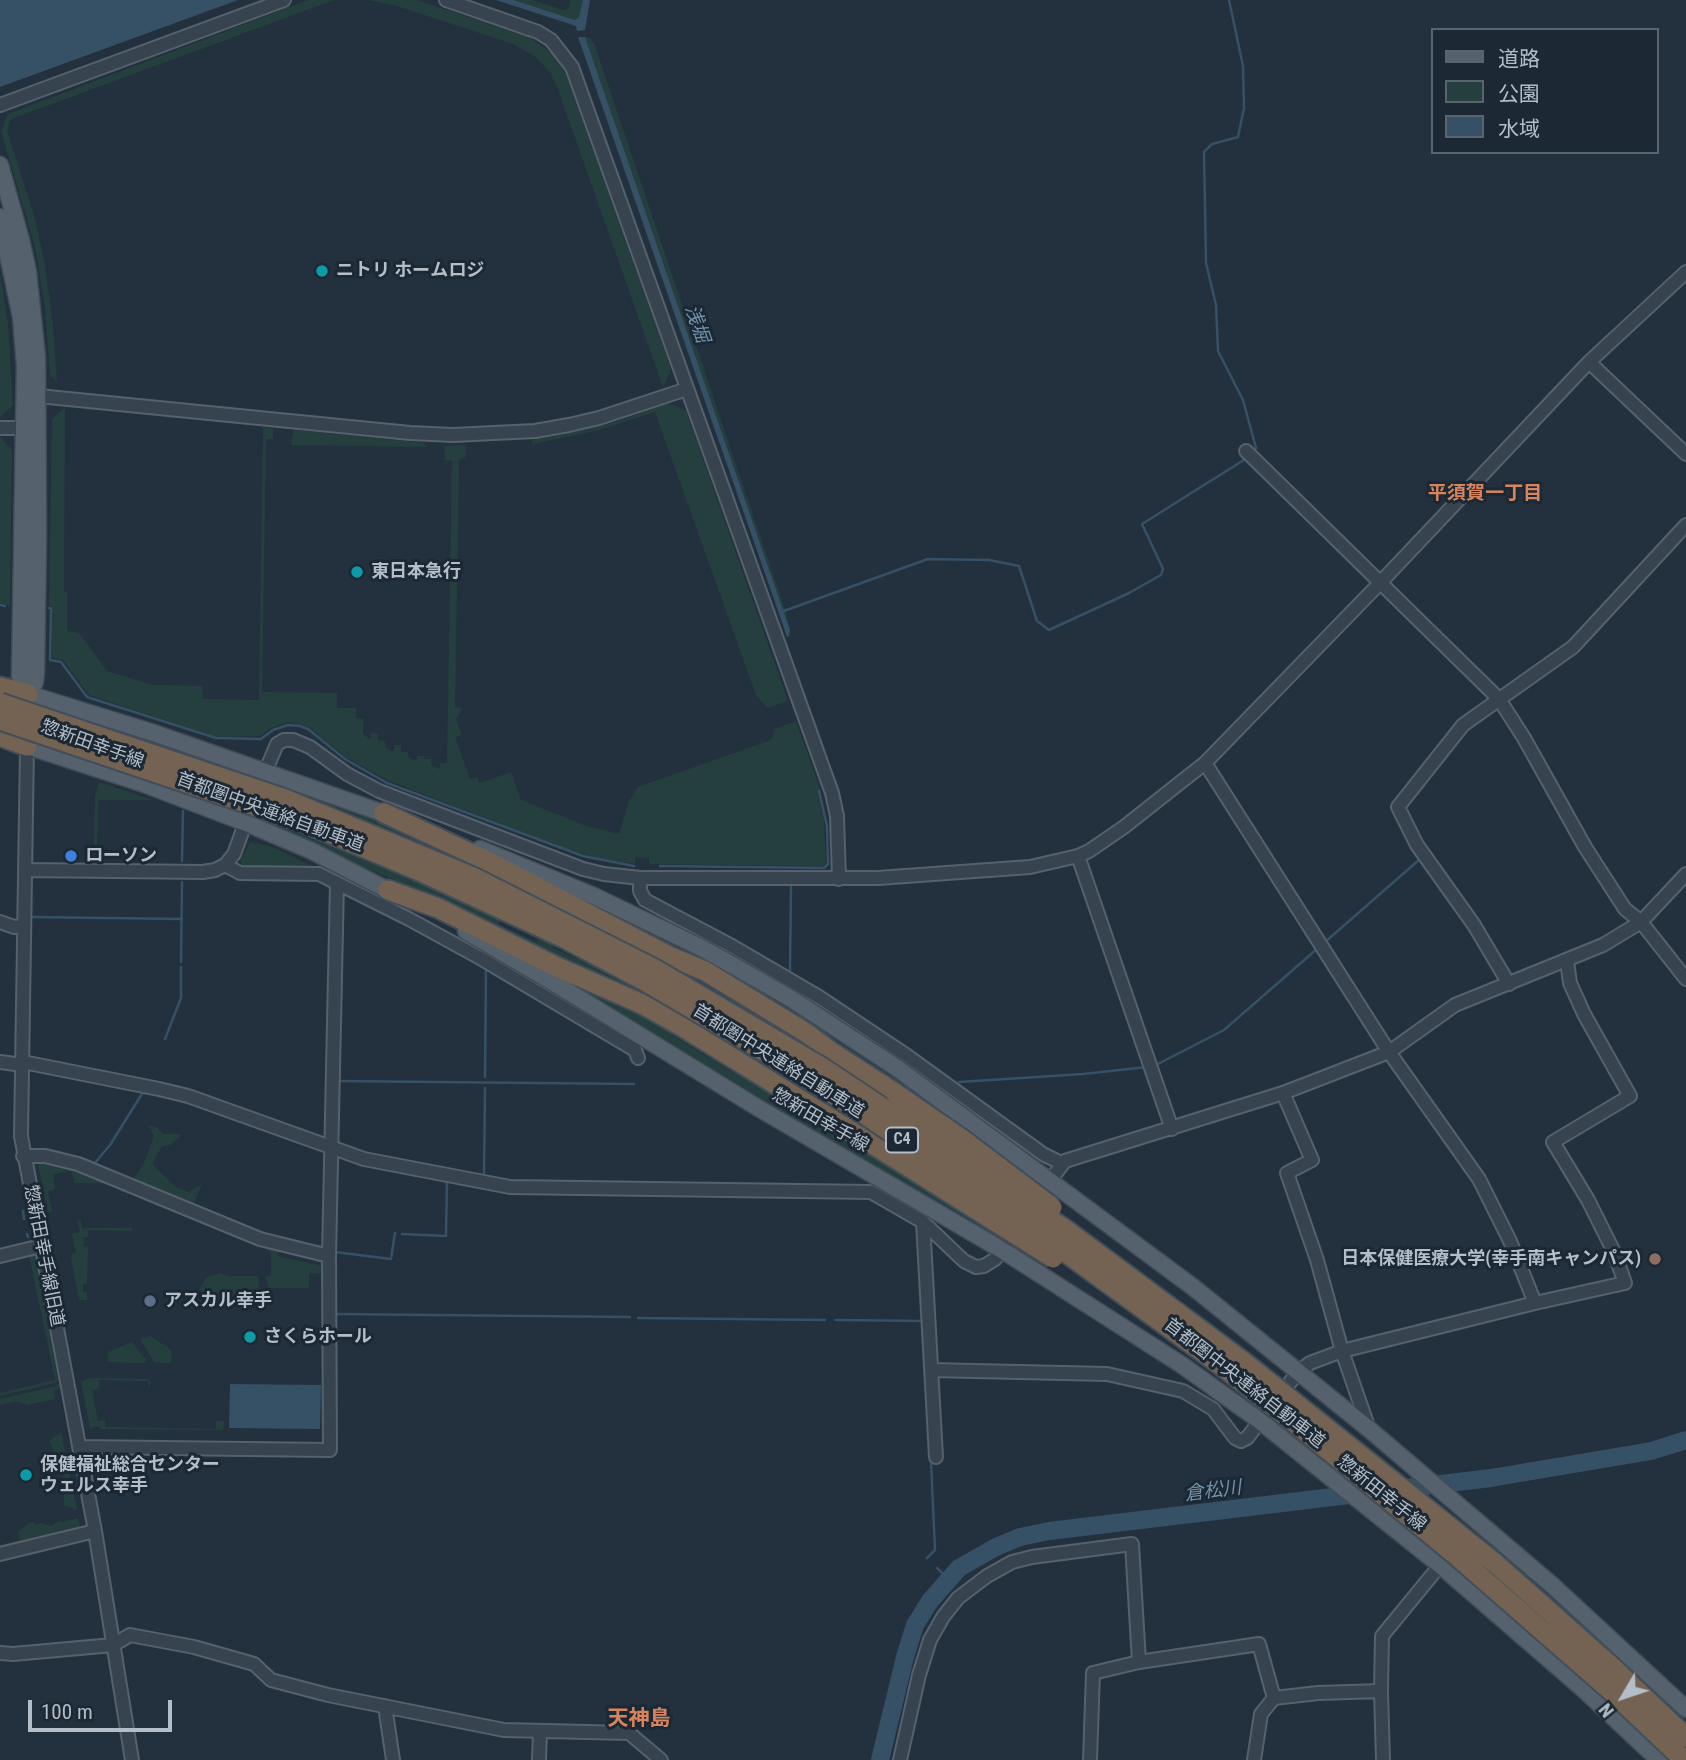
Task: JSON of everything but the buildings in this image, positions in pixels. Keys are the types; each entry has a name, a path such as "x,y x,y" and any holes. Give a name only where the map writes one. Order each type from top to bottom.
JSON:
{"highway":[{"path":"0,687 27,694"},
{"name":"首都圏中央連絡自動車道","path":"0,703 205,770 371,833 473,877 630,956 766,1034 1066,1230 1245,1363 1496,1564 1686,1737"},
{"name":"首都圏中央連絡自動車道","path":"0,720 305,823 428,874 577,945 734,1033 861,1112 1039,1233 1219,1364 1458,1556 1685,1760"},
{"path":"0,736 27,746"},
{"path":"384,813 483,859 669,956 705,971 805,1032 833,1054 962,1139 1224,1337 1245,1363"},
{"path":"388,890 438,908 555,966 642,1004 681,1026 1031,1244 1184,1347 1219,1364"}],"main road":[{"name":"惣新田幸手線","path":"0,165 19,228 35,330 38,396 35,682 27,694"},
{"name":"惣新田幸手線","path":"0,217 23,340 26,428 20,676 27,694 27,746 144,784 246,823 312,851 388,890 551,981 760,1109 1002,1250 1148,1341 1260,1421 1440,1565 1582,1688 1659,1760"},
{"name":"惣新田幸手線","path":"27,694 265,770 572,886 642,918 754,977 878,1055 1193,1287 1477,1520 1619,1645 1686,1709"},
{"path":"123,723 101,731 93,743 95,754 111,767 144,784"}],"street":[{"path":"0,105 284,0"},
{"path":"446,0 518,23 551,40 567,59 580,88 832,793 837,816 839,879"},
{"path":"25,870 204,873 225,865 234,854 277,744 284,740 301,741 347,774 379,791 583,869 604,874 639,878 839,879 1030,867 1078,856 1124,827 1205,763 1589,362 1686,272"},
{"path":"1589,362 1686,454"},
{"path":"38,396 453,435 535,431 569,425 687,389"},
{"path":"0,428 26,428"},
{"path":"1246,451 1499,699 1625,909 1642,922 1686,979"},
{"path":"1509,984 1474,925 1417,845 1398,807 1463,725 1573,647 1686,525"},
{"name":"惣新田幸手線旧道","path":"27,746 20,1136 95,1531 132,1760"},
{"path":"1205,763 1390,1052 1479,1179 1510,1241 1535,1303"},
{"path":"1078,856 1172,1129"},
{"path":"225,865 240,873 319,874 409,919 503,971 635,1050 638,1058"},
{"path":"0,1062 22,1065 28,1063 188,1096 364,1159 510,1187 871,1192 923,1222 971,1265 984,1266 1002,1250 1061,1163 1283,1093 1390,1052 1455,1005 1567,961 1603,945 1642,922 1686,874"},
{"path":"639,878 640,891 645,901 730,945 818,997 906,1055 1043,1154 1061,1163"},
{"path":"79,1447 330,1450 329,1256 337,883"},
{"path":"0,922 14,927 23,926"},
{"path":"931,1370 1107,1374 1183,1391 1213,1409 1235,1438 1241,1441 1247,1438 1298,1372 1310,1363 1342,1351 1625,1283 1614,1252 1588,1200 1553,1142 1630,1096 1584,1014 1570,983 1567,961"},
{"path":"1283,1093 1312,1160 1287,1173 1369,1429"},
{"path":"23,1156 45,1156 78,1164 260,1239 329,1256"},
{"path":"923,1222 936,1457"},
{"path":"0,1256 41,1246"},
{"path":"1383,1760 1382,1636 1477,1520"},
{"path":"0,1554 95,1531"},
{"path":"900,1760 919,1675 930,1640 943,1617 958,1598 987,1576 1012,1562 1132,1544 1139,1662"},
{"path":"0,1653 113,1645 130,1635 194,1647 254,1664 271,1680 504,1730 629,1733 660,1760"},
{"path":"1090,1760 1093,1673 1139,1662 1259,1644 1274,1698"},
{"path":"1254,1760 1261,1714 1274,1698 1318,1693 1381,1691"},
{"path":"384,1706 393,1760"},
{"path":"539,1760 540,1731"}],"green space":[{"path":"308,0 334,0 11,119 7,131 34,215 45,265 57,382 50,375 45,308 35,247 1,131 8,114"},
{"path":"369,0 417,0 529,37 560,63 671,369 663,387 550,73 536,57 513,44 397,6"},
{"path":"514,0 532,0 563,10 568,9 571,0 583,0 579,17 575,20"},
{"path":"585,37 594,43 790,630"},
{"path":"0,271 8,324 13,405 0,418"},
{"path":"669,403 686,411 788,701 767,708 756,695 655,412 595,431 533,444 532,440 616,422"},
{"path":"65,407 64,592 67,592 67,631 79,633 107,671 153,685 202,686 203,699 259,700 263,427 273,428 273,439 266,439 262,692 337,693 337,708 356,708 356,718 363,719 363,734 371,740 371,733 378,734 378,740 385,741 386,748 394,752 394,745 401,745 401,752 408,752 409,758 417,761 417,756 424,756 424,759 431,759 432,766 440,769 440,763 447,763 452,461 445,460 444,446 466,445 465,458 459,459 455,707 462,708 456,720 462,735 455,737 470,779 477,777 480,783 511,772 521,800 586,826 619,834 629,801 638,787 771,740 775,729 796,721 821,791 818,792 824,821 826,863 823,866 649,864 649,858 635,857 635,864 598,858 566,849 387,780 347,758 309,727 288,722 271,728 260,736 216,737 89,695 63,660 52,658 52,606 49,606 52,419"},
{"path":"294,430 424,443 427,447 291,445"},
{"path":"0,436 12,450 10,606 0,603"},
{"path":"272,780 398,825 674,964 795,1037 792,1042 291,791 267,782"},
{"path":"99,782 153,800 98,800 97,849 94,849 95,796"},
{"path":"255,814 373,859 501,917 498,924 536,942 539,936 553,942 551,947 589,964 590,962 772,1066 770,1069 686,1019 474,921 393,879 256,820"},
{"path":"250,842 270,846 321,870 243,867 240,861"},
{"path":"583,898 669,938 810,1018 956,1118 1030,1177 1028,1179 801,1020 801,1015 707,961 582,901"},
{"path":"575,985 644,1014 709,1058 769,1091 1005,1235 998,1239 792,1120 793,1118"},
{"path":"148,1125 158,1128 163,1134 181,1136 170,1145 162,1146 152,1164 176,1187 188,1192 202,1184 193,1205 133,1180 144,1163 154,1136"},
{"path":"44,1160 81,1170 133,1192 121,1192 120,1188 111,1187 111,1183 75,1183 71,1171 53,1174 55,1189 48,1191 52,1211 59,1211 48,1212 38,1165"},
{"path":"77,1220 81,1221 82,1228 132,1228 132,1231 88,1230 83,1246 88,1247 87,1283 83,1284 87,1300 79,1300 71,1258 72,1254 76,1253 72,1234 80,1232"},
{"path":"267,1245 280,1248 278,1256 323,1266 323,1273 309,1274 309,1288 268,1288 266,1277 271,1275 271,1252 266,1250"},
{"path":"36,1254 62,1388 54,1390 55,1399 27,1405 16,1401 0,1405 0,1399 57,1386 60,1382 36,1256 58,1382 0,1396 0,1393 55,1380 29,1255"},
{"path":"221,1273 227,1276 258,1276 260,1299 249,1299 248,1302 214,1302 209,1309 202,1299 200,1287 207,1277"},
{"path":"151,1336 171,1350 170,1363 154,1362 140,1339"},
{"path":"132,1342 146,1360 145,1363 108,1362 108,1352"},
{"path":"89,1378 148,1379 151,1382 149,1388 148,1381 99,1380 99,1388 92,1390 98,1421 105,1420 105,1427 216,1429 216,1421 224,1421 223,1430 101,1429 97,1426 90,1428 81,1382"},
{"path":"61,1432 77,1510 64,1505 63,1473 49,1441"},
{"path":"78,1518 81,1531 0,1550 0,1545 20,1540 18,1532 29,1523 51,1526 61,1520"}],"water":[{"path":"0,0 238,0 0,87"},
{"path":"496,0 514,0 575,20 579,17 583,0 590,0 585,30 577,31 576,26"},
{"path":"578,37 585,37 790,630 787,637 785,631"},
{"path":"230,1384 321,1385 320,1429 229,1428"}],"waterway":[{"path":"1229,0 1243,66 1244,108 1238,137 1212,144 1204,152 1206,263 1216,305 1218,351 1243,400 1256,448 1252,453"},
{"path":"781,612 928,559 989,560 1019,566 1037,621 1049,630 1161,575 1163,569 1142,524 1247,458"},
{"path":"0,605 5,606"},
{"path":"49,608 50,660 61,662 87,697 216,738 261,739 273,730 288,725 300,726 308,729 345,759 387,783 583,856 634,866"},
{"path":"660,866 824,868 828,864 827,826 819,791"},
{"path":"182,861 183,811"},
{"path":"1325,942 1420,859"},
{"path":"181,962 182,882"},
{"path":"790,971 791,887"},
{"path":"33,917 182,919"},
{"path":"1154,1066 1224,1030 1318,948"},
{"path":"165,1039 181,998 181,967"},
{"path":"485,1077 486,968"},
{"path":"959,1082 1147,1067"},
{"path":"337,1081 634,1084"},
{"path":"484,1177 485,1088"},
{"path":"34,1149 50,1150 94,1164 110,1145 145,1089"},
{"path":"402,1234 446,1236 447,1179"},
{"path":"23,1211 24,1219"},
{"path":"335,1252 391,1259 395,1233"},
{"path":"334,1314 630,1317"},
{"path":"638,1318 825,1320"},
{"path":"836,1320 923,1321"},
{"name":"倉松川","path":"880,1760 915,1625 930,1601 959,1568 1020,1537 1049,1531 1491,1478 1651,1451 1686,1440"},
{"path":"927,1558 935,1550 931,1462"},
{"path":"937,1568 948,1579"}],"place":[{"name":"ニトリ ホームロジ","path":"322,271"},
{"name":"東日本急行","path":"357,572"},
{"name":"ローソン","path":"71,856"},
{"name":"日本保健医療大学(幸手南キャンパス)","path":"1655,1259"},
{"name":"アスカル幸手","path":"150,1301"},
{"name":"さくらホール","path":"250,1337"},
{"name":"保健福祉総合センター ウェルス幸手","path":"26,1475"}],"district":[{"name":"平須賀一丁目","path":"1485,494"},
{"name":"天神島","path":"639,1720"}],"water label":[{"name":"浅堀","path":"696,324"}]}
